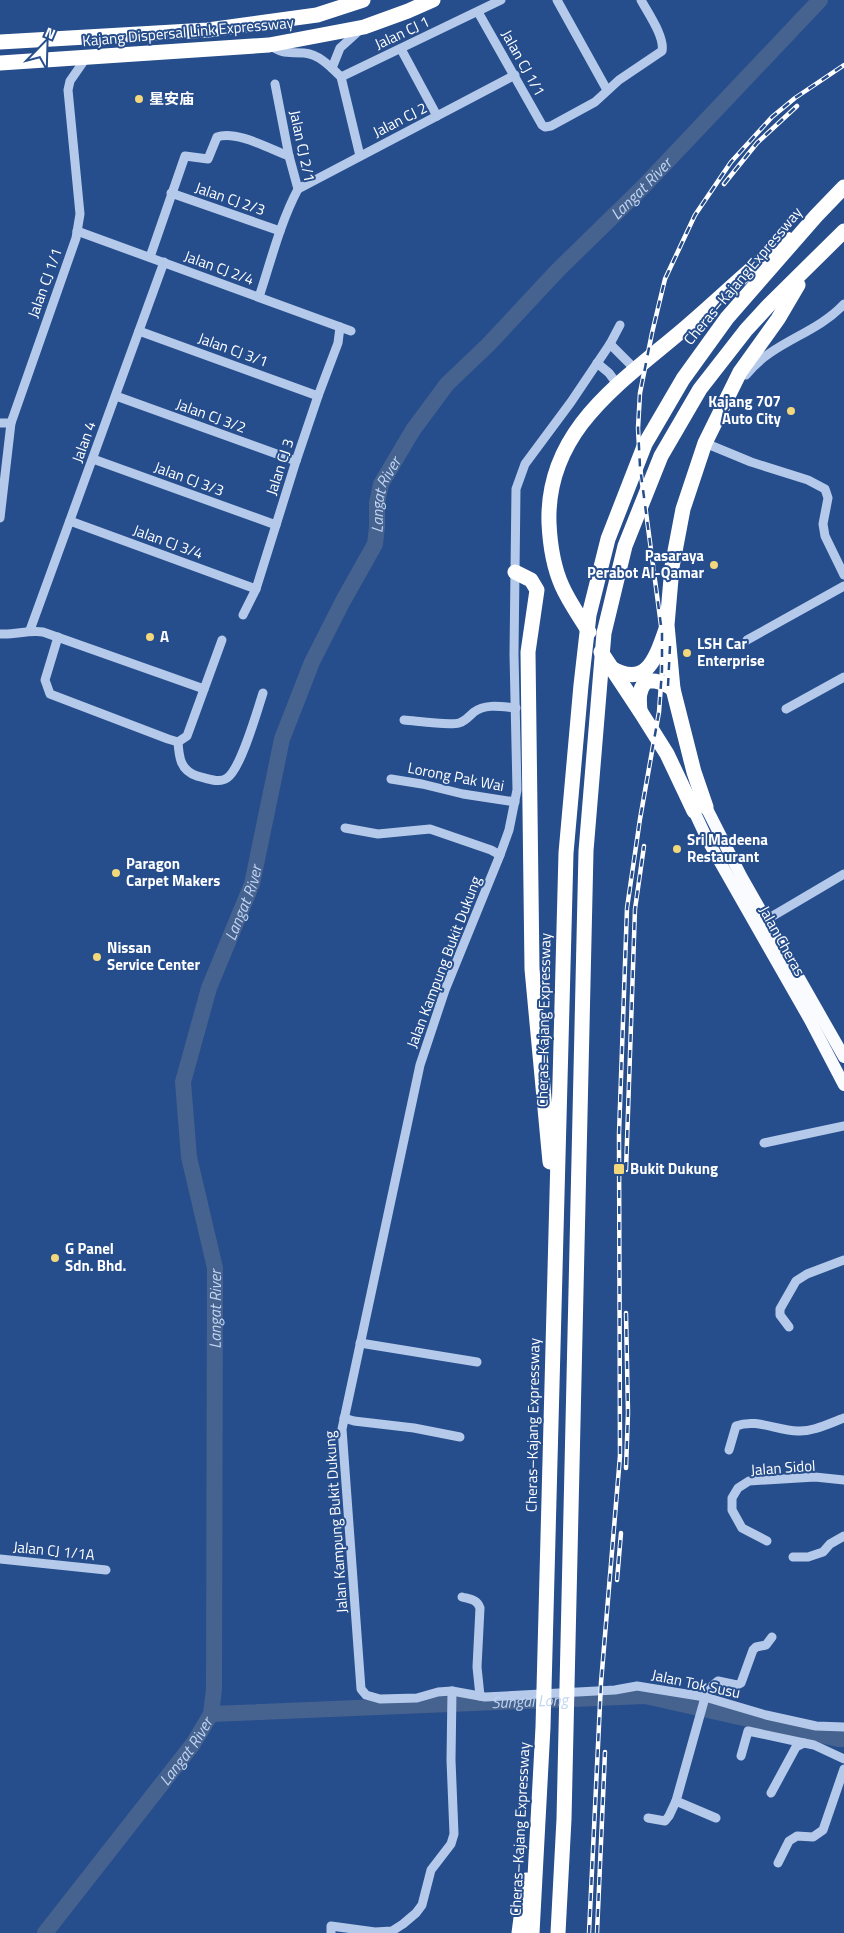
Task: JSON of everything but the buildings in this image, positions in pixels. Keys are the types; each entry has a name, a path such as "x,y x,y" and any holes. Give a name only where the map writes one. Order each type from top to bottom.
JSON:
{"highway":[{"name":"Kajang Dispersal Link Expressway","path":"0,42 208,30 309,16 363,0"},
{"name":"Kajang Dispersal Link Expressway","path":"0,63 268,45 364,27 408,12 433,0"},
{"name":"Cheras–Kajang Expressway","path":"532,1933 545,1668 566,853 589,615 608,539 645,444 683,379 728,318 816,216 844,188"},
{"path":"700,809 640,710 609,666 562,586 550,546 548,504 555,474 566,446 586,417 617,384 692,322 756,263 816,216"},
{"path":"558,1933 564,1818 586,851 604,633 625,546 661,456 700,389 746,330 844,231"},
{"path":"700,809 694,772 673,689 668,626 672,567 683,509 705,443 728,394 751,355 778,319 807,268"},
{"path":"515,572 531,580 537,590 528,652 532,969 556,1233"},
{"path":"609,666 620,673 643,672 653,662 668,626"},
{"path":"640,710 640,688 646,681 654,680 673,689"},
{"path":"519,1933 527,1869 537,1832"}],"main road":[{"name":"Jalan Cheras","path":"700,809 844,1057"},
{"name":"Jalan Cheras","path":"700,809 708,841 810,1020 844,1085"}],"street":[{"name":"Jalan CJ 1","path":"341,77 501,0"},
{"path":"557,0 606,90 662,51 664,44 661,37 640,0"},
{"name":"Jalan CJ 1/1","path":"478,12 542,125 545,127 551,126 596,102 606,90"},
{"path":"332,68 340,48 364,27"},
{"path":"268,45 287,54 304,53 313,56 332,68 341,77 360,156"},
{"path":"401,49 437,116"},
{"name":"Jalan CJ 1/1","path":"0,518 11,423 77,231 80,214 68,90 70,81 86,58"},
{"name":"Jalan CJ 2","path":"298,189 515,76"},
{"name":"Jalan CJ 2/1","path":"259,297 280,231 298,189 288,156 275,84"},
{"path":"150,257 185,156 208,159 217,137 225,134 236,136 288,156"},
{"name":"Jalan CJ 2/3","path":"171,193 280,231"},
{"name":"Jalan CJ 2/4","path":"77,231 351,331"},
{"name":"Jalan 4","path":"30,630 164,262"},
{"path":"728,394 769,352 813,329 831,317 844,304"},
{"name":"Jalan Kampung Bukit Dukung","path":"452,1694 438,1692 417,1698 380,1699 366,1695 361,1689 342,1429 420,1065 445,990 500,855 509,830 515,802 517,790 516,489 525,464 567,409 610,344 620,324"},
{"name":"Jalan CJ 3","path":"243,615 256,589 296,461 338,343 340,327"},
{"name":"Jalan CJ 3/1","path":"139,331 318,396"},
{"path":"610,344 635,370"},
{"path":"597,363 617,384"},
{"name":"Jalan CJ 3/2","path":"116,396 296,461"},
{"path":"0,423 11,423"},
{"path":"705,443 751,462 808,480 825,489 828,498 823,524 825,536 844,576"},
{"name":"Jalan CJ 3/3","path":"93,459 276,525"},
{"name":"Jalan CJ 3/4","path":"70,521 256,589"},
{"path":"747,640 844,586"},
{"path":"0,634 10,635 30,630 58,637 204,689"},
{"path":"58,637 45,680 50,694 178,742"},
{"path":"178,742 187,736 222,640"},
{"path":"786,709 844,677"},
{"path":"178,742 179,758 184,768 195,775 216,781 226,779 236,768 263,693"},
{"path":"404,720 457,723 467,719 474,712 482,708 493,706 516,708"},
{"name":"Lorong Pak Wai","path":"392,779 463,794 515,802"},
{"path":"345,828 378,834 430,829 491,850 500,855"},
{"path":"766,920 844,874"},
{"path":"764,1143 844,1126"},
{"path":"789,1327 780,1315 780,1309 796,1282 807,1274 844,1260"},
{"path":"360,1343 477,1362"},
{"path":"344,1418 460,1437"},
{"path":"729,1450 736,1426 740,1424 751,1422 797,1432 806,1431 844,1418"},
{"name":"Jalan Sidol","path":"767,1541 742,1528 732,1510 732,1498 738,1488 750,1481 815,1478 844,1480"},
{"path":"793,1557 808,1557 823,1552 830,1544 844,1536"},
{"name":"Jalan CJ 1/1A","path":"0,1559 106,1570"},
{"path":"462,1597 475,1600 480,1608 477,1667 480,1696"},
{"path":"648,1818 665,1820 669,1816 676,1801 705,1699 718,1681 737,1685 741,1683 753,1650 756,1647 766,1645 772,1637"},
{"name":"Jalan Tok Susu","path":"452,1694 480,1696 616,1690 637,1686 705,1699 816,1726 844,1727"},
{"path":"331,1933 331,1926 375,1932 392,1931 416,1913 422,1905 431,1870 451,1844 454,1834 451,1760 452,1694"},
{"path":"741,1756 748,1731 814,1745 844,1758"},
{"path":"771,1793 796,1747 804,1743"},
{"path":"778,1863 789,1841 797,1836 813,1837 823,1830 844,1769"},
{"path":"676,1801 716,1818"}],"waterway":[{"name":"Langat River","path":"45,1933 193,1744 211,1714 214,1689 215,1268 189,1157 183,1082 209,988 252,884 282,739 312,662 375,544 377,503 381,484 413,430 447,384 488,345 558,270 643,187 820,0"},
{"name":"Sungai Long","path":"211,1714 645,1696 844,1739"}],"railway":[{"path":"589,1933 601,1683 620,1456 619,1134 627,908 640,819 659,712 662,670 662,633 640,467 638,428 640,393 665,279 695,215 731,162 772,117 795,98 844,65"},
{"path":"724,184 757,143 797,106"},
{"path":"668,686 670,646"},
{"path":"626,1170 635,909 644,846"},
{"path":"626,1313 628,1413 626,1468"},
{"path":"617,1580 621,1533"},
{"path":"597,1933 605,1752"}],"place":[{"name":"星安庙","path":"139,99"},
{"name":"Kajang 707 Auto City","path":"791,411"},
{"name":"Pasaraya Perabot Al-Qamar","path":"714,565"},
{"name":"A","path":"150,637"},
{"name":"LSH Car Enterprise","path":"687,653"},
{"name":"Sri Madeena Restaurant","path":"677,849"},
{"name":"Paragon Carpet Makers","path":"116,873"},
{"name":"Nissan Service Center","path":"97,957"},
{"name":"Bukit Dukung","path":"619,1169"},
{"name":"G Panel Sdn. Bhd.","path":"55,1258"}]}
